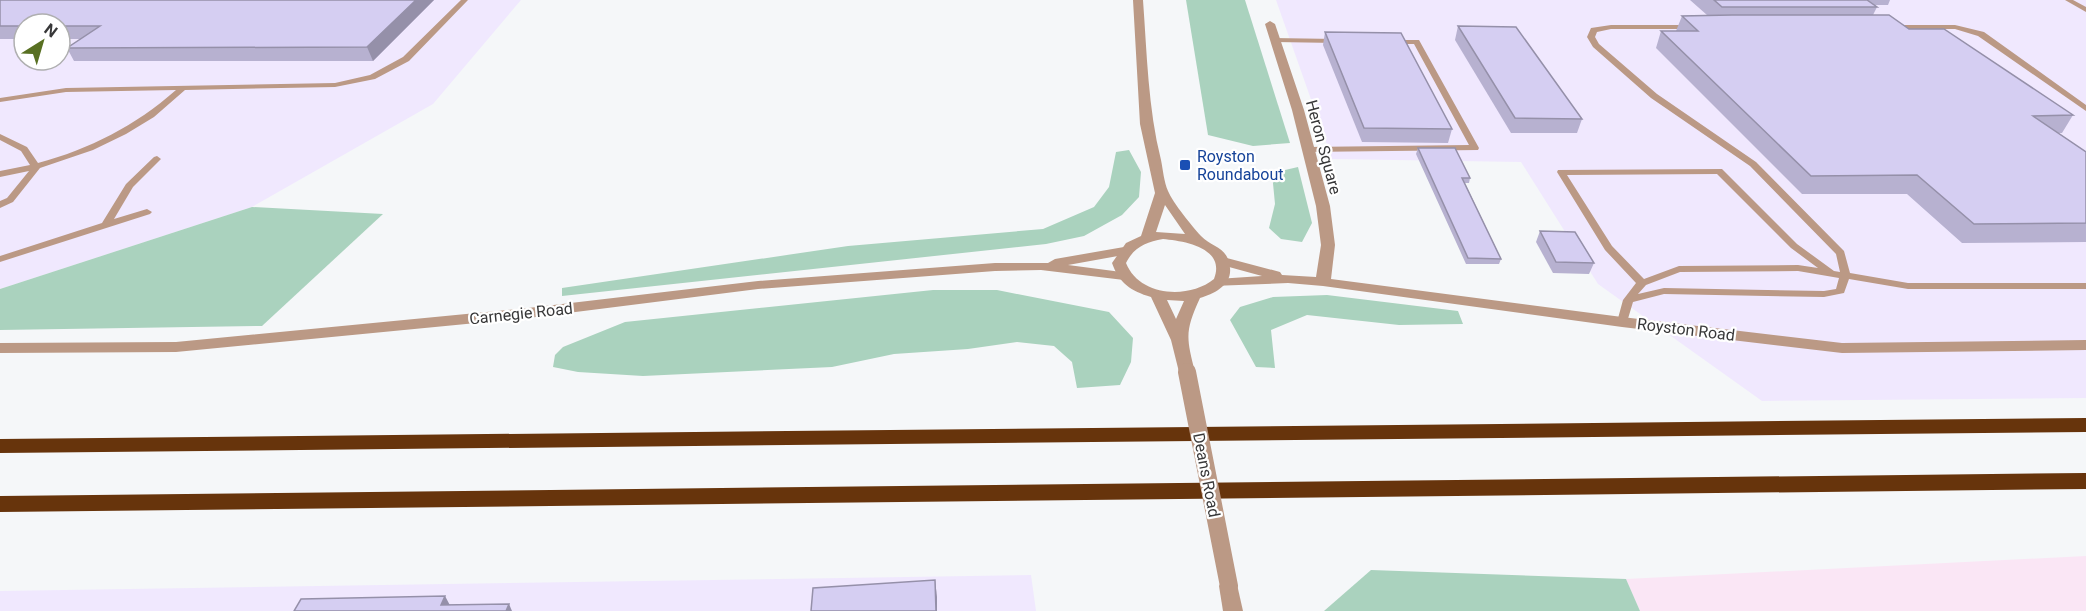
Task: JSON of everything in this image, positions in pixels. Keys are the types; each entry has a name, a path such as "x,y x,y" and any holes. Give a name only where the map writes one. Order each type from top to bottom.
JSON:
{"highway":[{"path":"0,446 2086,425"},
{"path":"0,504 2086,481"}],"street":[{"path":"1138,0 1146,124 1162,193 1197,240"},
{"name":"Heron Square","path":"1270,24 1298,110 1323,206 1328,245 1323,282"},
{"path":"1147,238 1162,193"},
{"path":"1163,235 1197,240 1213,249 1223,261 1224,273 1217,284 1194,295 1176,297 1157,294 1137,287 1124,276 1119,263 1124,251 1133,243 1147,238 1163,235"},
{"name":"Carnegie Road","path":"1041,266 1124,251"},
{"name":"Royston Road","path":"1223,261 1288,279"},
{"name":"Carnegie Road","path":"0,348 176,347 528,313 758,285 995,267 1041,266 1124,276"},
{"name":"Royston Road","path":"1217,284 1288,279 1323,282 1622,322 1842,348 2086,345"},
{"name":"Deans Road","path":"1157,294 1179,340 1187,372 1233,611"},
{"name":"Deans Road","path":"1179,340 1185,315 1194,295"}],"lane":[{"path":"0,100 66,90 335,85 372,77 406,59 465,0"},
{"path":"2068,0 2086,10"},
{"path":"1883,27 1948,26 1981,34 2086,109"},
{"path":"1628,300 1664,291 1824,294 1840,291 1844,283 1841,253 1753,164 1654,96 1596,45 1591,37 1594,30 1611,27 1696,27"},
{"path":"1275,40 1345,41"},
{"path":"1308,150 1474,148 1416,42 1381,42"},
{"path":"0,174 36,167 118,136 142,122 183,88"},
{"path":"0,137 24,149 36,167"},
{"path":"106,225 129,186 156,159"},
{"path":"0,206 9,200 36,167"},
{"path":"1642,283 1608,248 1561,172 1719,171 1794,246 1833,274"},
{"path":"0,259 147,212"},
{"path":"1622,322 1628,300 1642,283 1679,269 1798,268 1908,286 2086,286"}],"shaded area":[{"path":"0,0 521,0 433,104 252,207 0,289"},
{"path":"1276,0 2086,0 2086,398 1762,401 1598,284 1521,162 1332,159"},
{"path":"2086,556 2086,611 1640,611 1626,579"},
{"path":"1031,575 1036,611 0,611 0,591"}],"green space":[{"path":"1186,0 1245,0 1290,143 1253,146 1208,135"},
{"path":"1129,150 1141,172 1139,197 1122,215 1084,236 1046,244 562,296 562,288 848,246 1043,229 1094,207 1109,187 1116,152"},
{"path":"1298,167 1312,223 1302,242 1281,239 1269,228 1275,204 1272,173"},
{"path":"252,207 383,214 262,326 0,330 0,289"},
{"path":"933,290 997,290 1109,312 1133,338 1131,362 1120,385 1077,388 1072,362 1054,346 1017,342 968,349 894,354 832,367 643,376 578,372 553,367 555,355 563,347 625,322"},
{"path":"1327,295 1458,311 1463,324 1399,325 1307,315 1271,330 1275,368 1256,367 1230,320 1240,307 1273,297"},
{"path":"1371,570 1626,579 1640,611 1324,611"}],"building":[{"path":"0,0 416,0 367,47 72,48 72,45 100,26 72,26 72,12 12,12 12,26 0,26"},
{"path":"1714,0 1867,0 1877,7 1722,7"},
{"path":"1889,15 1909,29 1944,29 2073,115 2033,116 2086,152 2086,223 1974,224 1917,175 1811,176 1661,31 1698,31 1682,16"},
{"path":"1458,26 1516,27 1582,119 1515,118"},
{"path":"1325,32 1401,33 1452,129 1364,128"},
{"path":"1418,148 1455,148 1470,178 1462,178 1501,259 1468,258"},
{"path":"1540,231 1575,232 1594,263 1556,262"},
{"path":"935,580 936,611 811,611 813,588"},
{"path":"445,596 441,605 509,604 506,611 294,611 301,599"}],"place":[{"name":"Royston Roundabout","path":"1185,165"}]}
